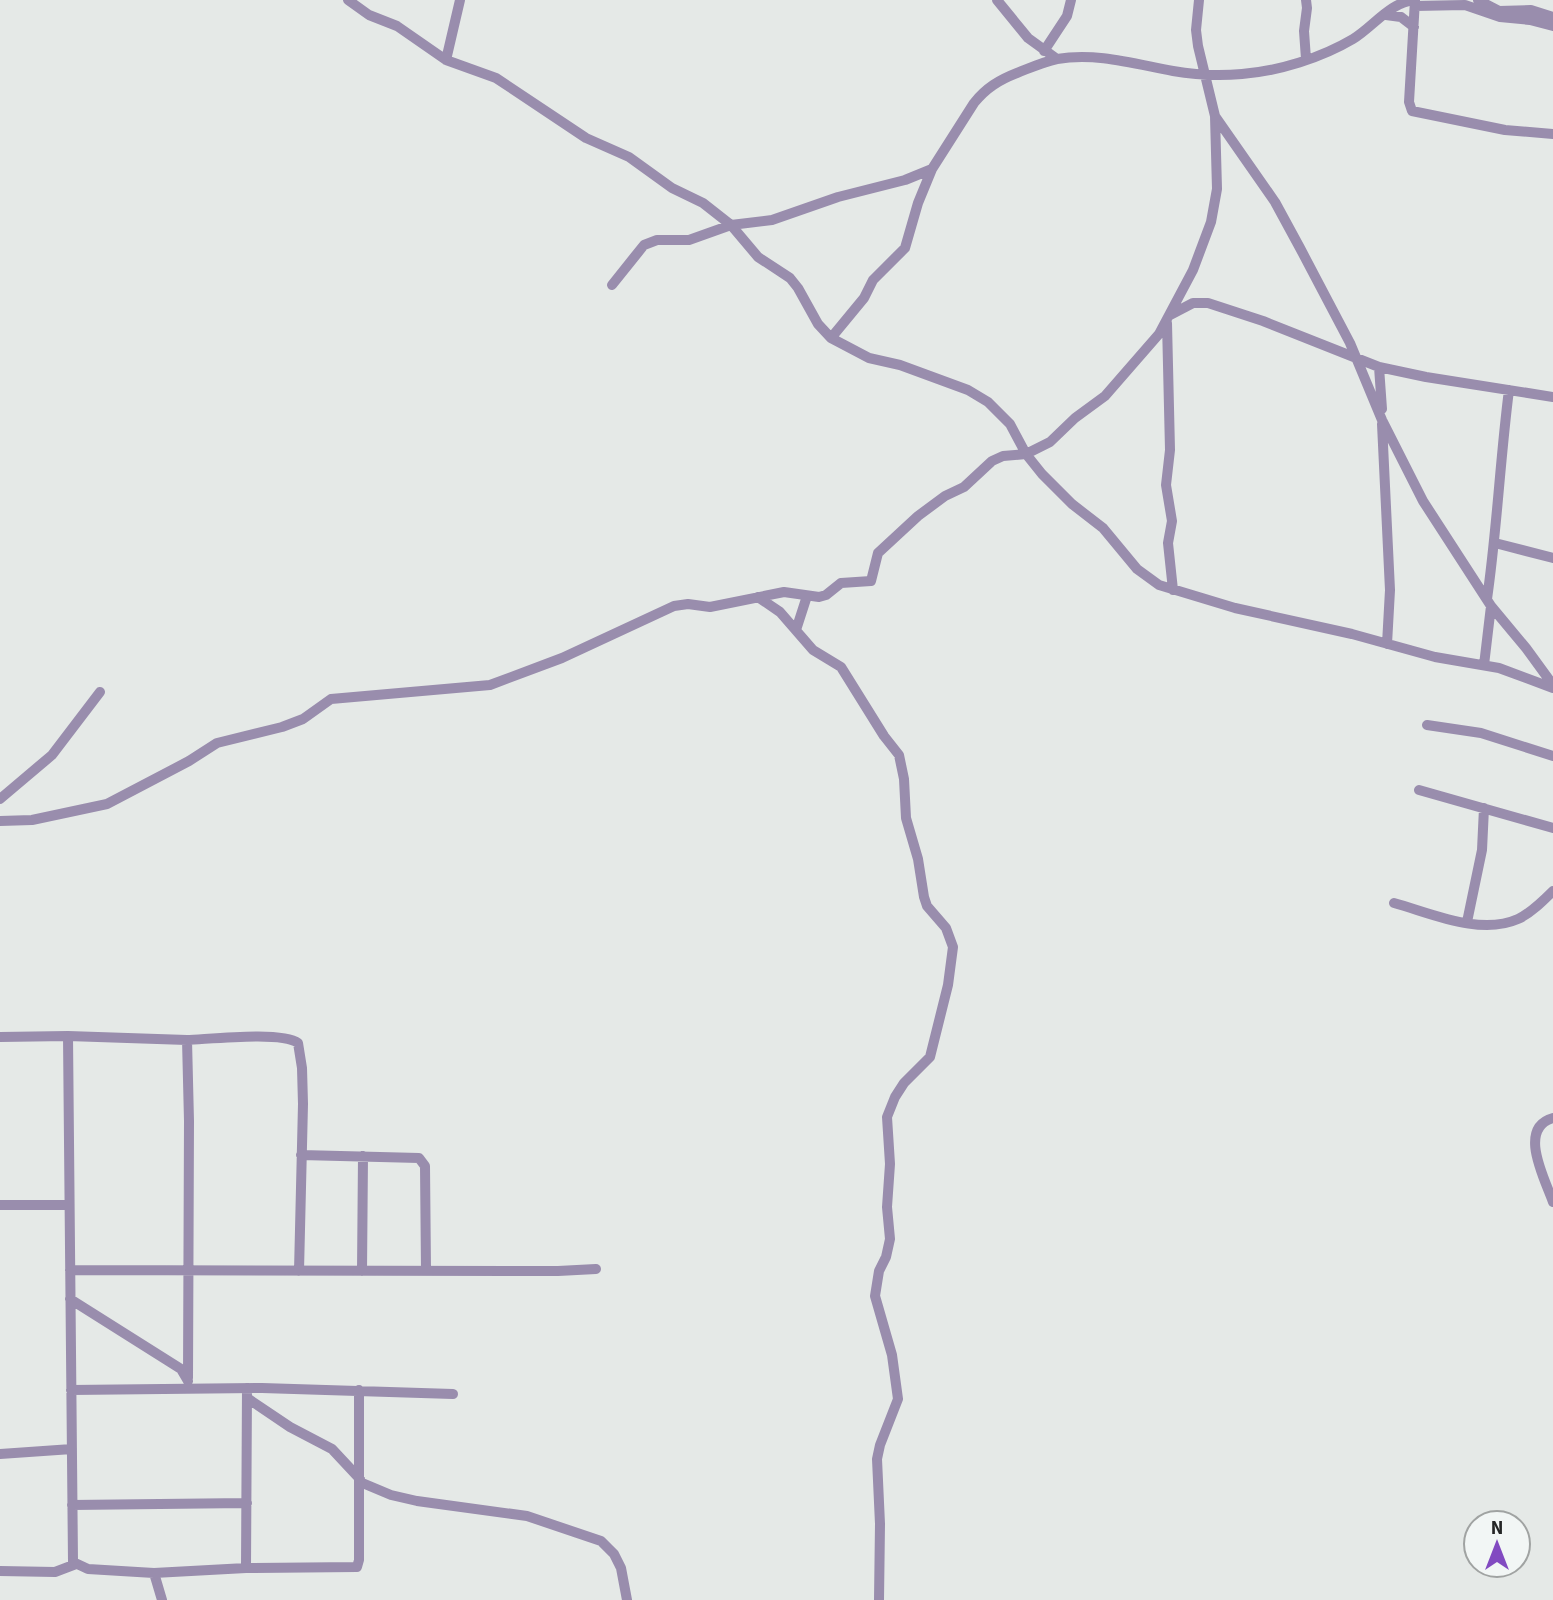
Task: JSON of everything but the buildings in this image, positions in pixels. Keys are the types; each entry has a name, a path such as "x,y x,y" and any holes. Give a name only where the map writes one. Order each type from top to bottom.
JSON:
{"street":[{"path":"348,0 369,15 397,26 446,61 506,85 586,138 629,157 672,188 703,203 731,225 758,257 790,278 818,324 831,338 869,358 900,365 968,390 988,402 1003,416 1026,454 1042,474 1072,504 1103,528 1137,569 1159,585 1435,657 1499,668 1553,687"},
{"path":"446,61 460,0"},
{"path":"997,0 1028,38 1057,59"},
{"path":"1044,51 1067,16 1070,0"},
{"path":"0,821 32,820 107,804 190,761 217,743 303,719 331,699 490,685 562,658 674,606 688,604 710,607 785,592 822,597 841,583 871,581 878,553 918,516 945,496 964,487 992,461 1003,456 1026,454 1050,442 1075,418 1105,396 1169,318 1193,270 1214,208 1217,169 1215,116 1196,30 1199,0"},
{"path":"1306,0 1306,59"},
{"path":"1478,0 1499,11 1537,11 1553,17"},
{"path":"1415,2 1409,102 1412,111 1505,130 1553,134"},
{"path":"831,338 864,298 873,280 905,248 918,203 932,169 961,121 987,89 999,80 1057,59 1119,60 1204,75 1244,74 1306,59 1350,41 1368,30 1395,5 1415,2 1465,5 1500,18 1530,20 1553,26"},
{"path":"1385,15 1402,17 1414,27"},
{"path":"1215,116 1279,209 1356,358 1382,420 1423,501 1489,603 1526,648 1553,687"},
{"path":"612,285 644,245 650,242 689,240 731,225 772,220 932,169"},
{"path":"1169,318 1193,303 1208,303 1263,321 1379,367 1553,397"},
{"path":"1169,318 1170,450 1166,485 1172,521 1168,543 1173,590"},
{"path":"1379,367 1390,590 1387,644"},
{"path":"1484,665 1498,486 1509,390"},
{"path":"1495,543 1553,558"},
{"path":"796,630 807,596"},
{"path":"757,597 776,608 813,650 841,667 899,755 906,789 906,818 918,859 924,897 927,906 946,928 953,947 948,985 930,1057 899,1090 887,1117 890,1245 879,1271 875,1296 892,1355 898,1399 877,1459 879,1600"},
{"path":"0,799 52,755 100,692"},
{"path":"1427,725 1480,733 1553,756"},
{"path":"1419,789 1553,828"},
{"path":"1467,922 1482,850 1484,808"},
{"path":"1394,903 1482,925 1501,924 1519,919 1553,891"},
{"path":"68,1036 72,1556 76,1564 88,1569 154,1573 246,1568 357,1567 359,1390"},
{"path":"0,1037 187,1040 268,1036 291,1037 298,1042 302,1068 299,1271"},
{"path":"187,1040 190,1121 188,1383"},
{"path":"1553,1118 1539,1125 1535,1132 1538,1158 1549,1180 1553,1202"},
{"path":"302,1155 422,1160 425,1166 426,1270"},
{"path":"362,1271 363,1156"},
{"path":"0,1205 69,1205"},
{"path":"70,1270 596,1269"},
{"path":"70,1299 181,1369 188,1383"},
{"path":"71,1391 188,1383 247,1393 359,1390 453,1394"},
{"path":"247,1393 290,1427 332,1449 360,1481 391,1495 527,1517 601,1541 614,1554 621,1568 627,1600"},
{"path":"246,1568 247,1393"},
{"path":"0,1454 72,1449"},
{"path":"72,1505 247,1503"},
{"path":"0,1571 55,1572 76,1564"},
{"path":"154,1573 162,1600"}]}
